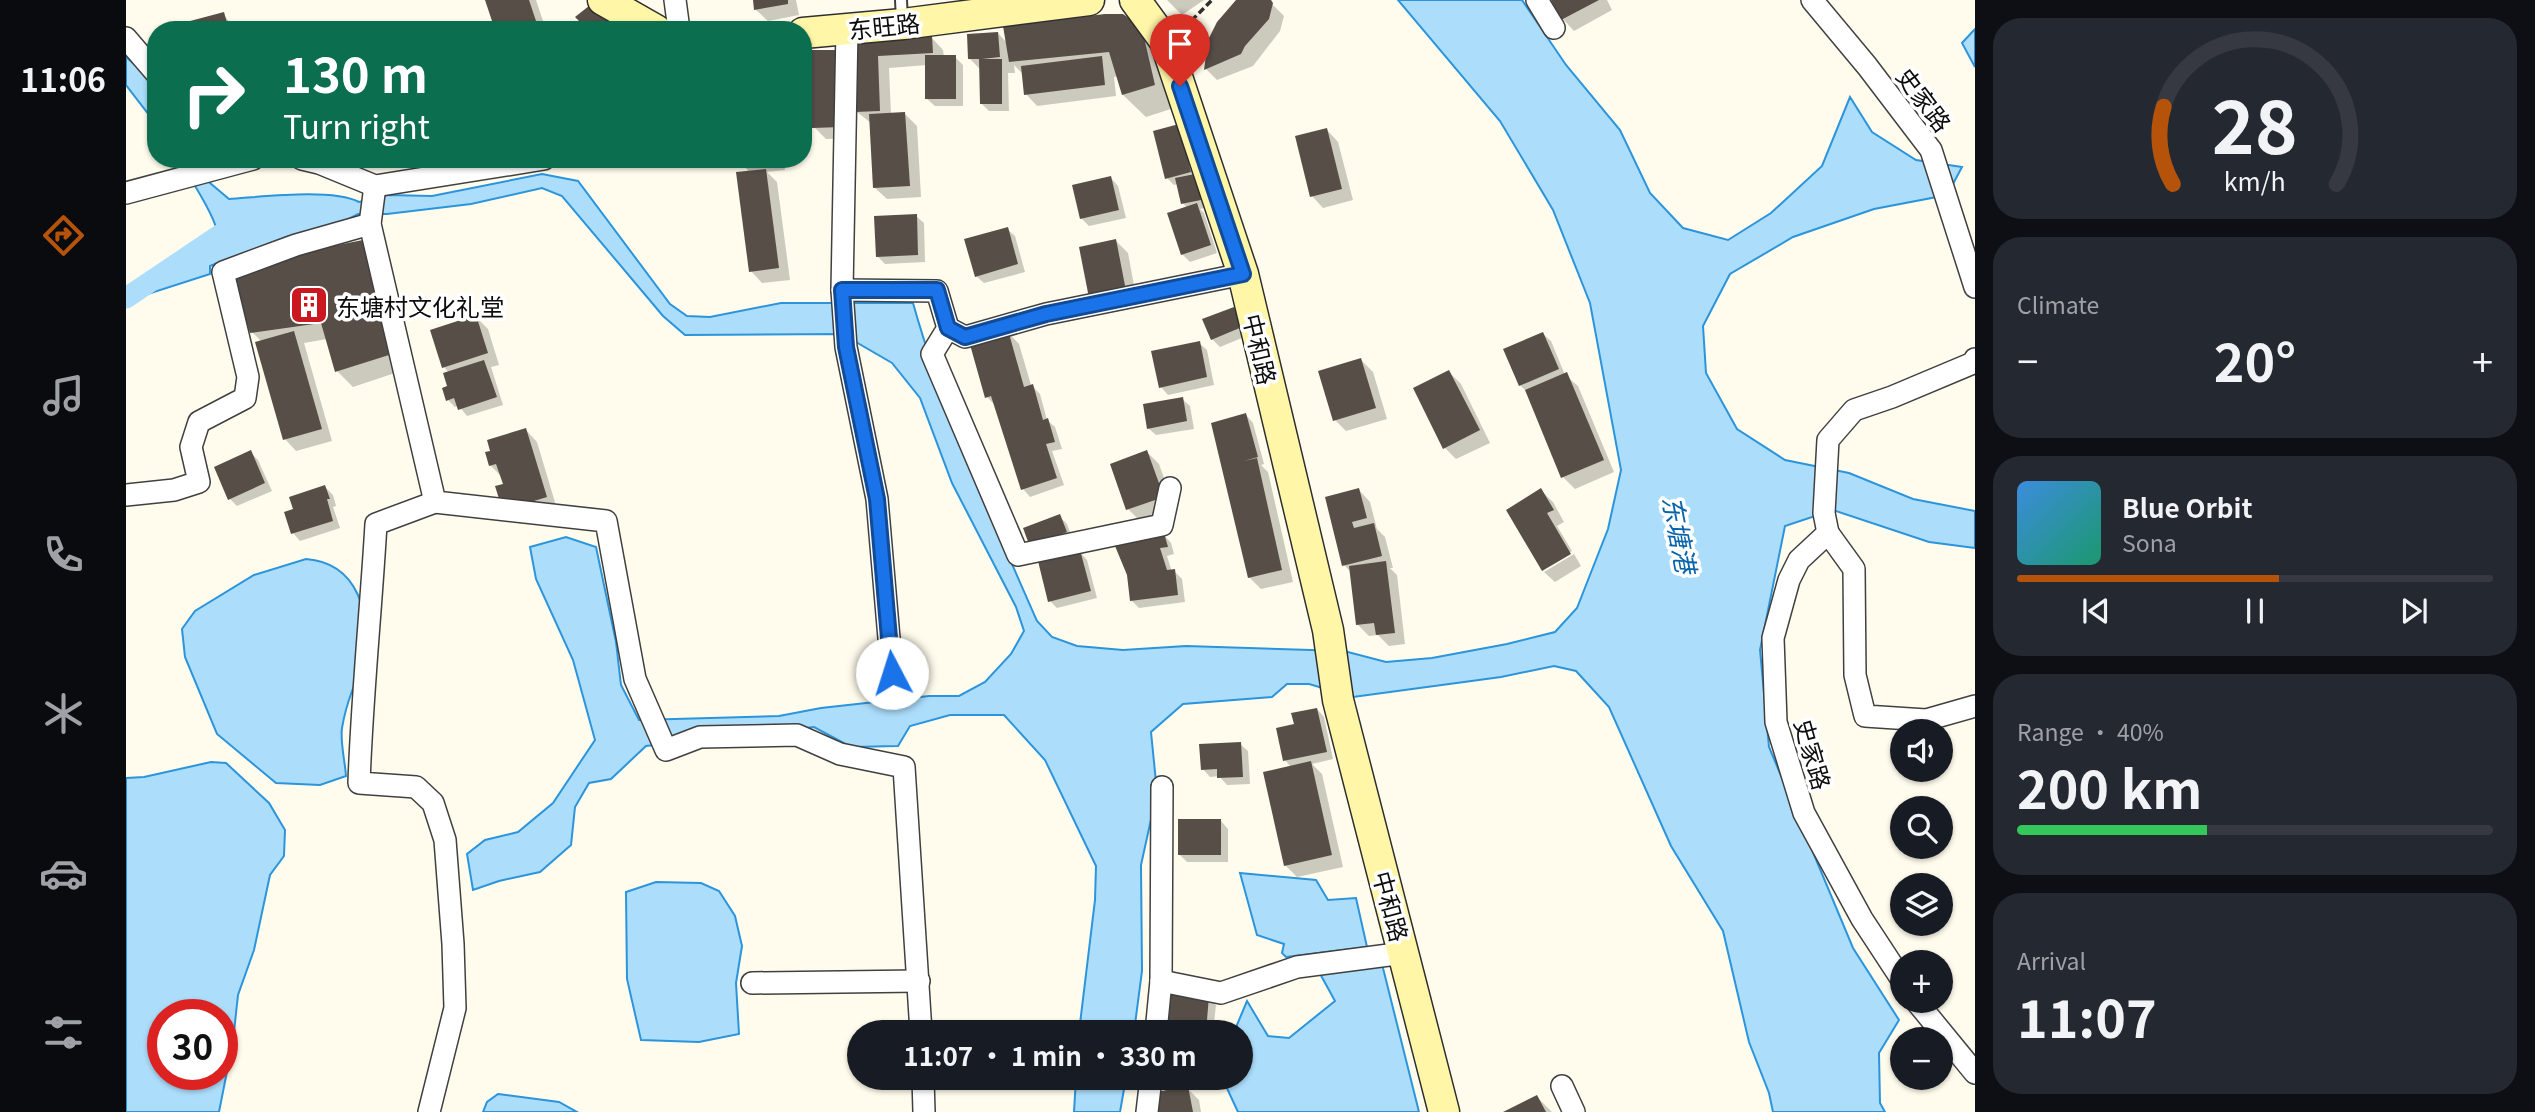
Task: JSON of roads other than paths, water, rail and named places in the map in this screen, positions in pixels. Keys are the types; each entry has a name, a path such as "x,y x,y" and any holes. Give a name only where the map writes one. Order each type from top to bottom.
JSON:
{"street":[{"path":"603,0 640,21"},
{"path":"675,0 678,21"},
{"name":"东旺路","path":"812,32 847,29 902,12 1089,0"},
{"name":"中和路","path":"1135,0 1165,41 1243,274 1328,630 1338,700 1444,1112"},
{"path":"1538,0 1554,28"},
{"name":"史家路","path":"1812,0 1931,150 1975,287"},
{"path":"847,29 842,290 846,347 877,499 892,673"},
{"path":"126,38 147,62"},
{"path":"126,192 196,168"},
{"path":"324,168 372,206 435,502"},
{"path":"126,495 174,490 199,482 191,447 199,422 245,398 248,377 223,272 296,245 372,206 511,168"},
{"path":"842,290 937,290 948,328 965,337 1046,314 1243,274"},
{"path":"948,328 932,354 1018,555 1162,525 1170,488"},
{"path":"1975,359 1973,363 1854,410 1828,440 1824,513 1828,533 1854,569 1852,594 1855,675 1866,716 1926,720 1975,706"},
{"path":"429,1112 455,1008 445,840 433,803 416,786 359,783 361,714 369,644 376,524 435,502 606,521 635,679 666,750 700,737 797,735 840,754 904,767 921,1020"},
{"name":"史家路","path":"1828,533 1799,560 1789,580 1779,614 1773,638 1776,722 1804,813 1862,919 1890,962"},
{"path":"1157,1020 1161,981 1162,787"},
{"path":"1161,981 1221,993 1297,967 1404,953"},
{"path":"752,983 919,981"},
{"path":"1926,1013 1975,1073"},
{"path":"1562,1086 1574,1112"},
{"path":"923,1090 924,1112"},
{"path":"1147,1112 1150,1090"}],"water":[{"name":"东塘港","path":"1398,0 1522,0 1566,65 1620,130 1650,193 1683,228 1728,240 1771,213 1822,166 1850,97 1872,132 1916,160 1962,167 1947,195 1874,209 1793,237 1730,274 1703,326 1706,373 1737,429 1785,460 1849,473 1913,499 1975,511 1975,548 1929,542 1833,510 1785,526 1760,650 1769,747 1853,948 1890,1006 1890,1013 1895,1013 1899,1020 1895,1027 1890,1027 1890,1035 1879,1053 1880,1103 1885,1112 1773,1112 1769,1093 1749,1042 1723,931 1671,846 1609,707 1576,671 1554,666 1501,677 1353,697 1309,684 1287,684 1272,697 1183,704 1151,732 1157,792 1141,865 1142,971 1136,1020 1080,1020 1095,900 1096,866 1045,760 1004,715 950,715 910,726 898,746 851,747 814,727 646,746 611,779 589,783 575,807 571,845 540,872 473,890 467,854 485,840 518,832 553,803 595,740 573,660 536,579 530,547 566,537 596,547 616,642 621,685 639,720 779,716 821,708 929,696 959,696 985,682 1011,654 1024,631 1016,607 952,483 920,398 892,363 842,334 685,335 663,316 562,196 542,188 471,204 387,214 358,214 339,224 286,237 210,266 210,274 126,301 126,290 195,258 215,240 217,231 211,214 184,168 198,168 203,177 229,199 314,194 332,195 359,202 387,195 432,196 542,174 578,181 670,304 687,316 710,317 781,303 913,303 939,384 986,503 1037,621 1052,637 1077,646 1123,650 1186,646 1344,651 1386,662 1432,658 1555,632 1577,608 1608,529 1621,470 1590,303 1553,210 1500,121"},
{"path":"1975,29 1975,67 1962,43"},
{"path":"126,57 147,78 147,112 126,85"},
{"path":"306,559 338,570 350,581 358,594 366,626 365,661 351,695 342,728 346,776 320,785 276,783 217,734 185,657 182,629 195,611 254,575"},
{"path":"211,762 226,763 269,803 285,830 284,856 270,875 254,950 238,999 147,999 147,1090 223,1090 219,1112 126,1112 126,778 144,777"},
{"path":"1240,873 1316,880 1328,900 1356,898 1367,947 1286,957 1282,953 1284,944 1257,935"},
{"path":"656,882 701,883 719,891 735,916 742,946 736,983 739,1034 699,1042 641,1040 627,979 626,892"},
{"path":"1382,964 1419,1112 1238,1112 1228,1090 1253,1090 1253,1020 1239,1020 1247,1001 1268,1036 1289,1038 1335,1001 1318,970"},
{"path":"1075,1090 1124,1090 1120,1112 1074,1112"},
{"path":"498,1094 559,1102 577,1112 483,1112 487,1102"}],"waterway":[{"path":"126,298 239,222"}],"place":[{"name":"东塘村文化礼堂","path":"309,305"}]}
